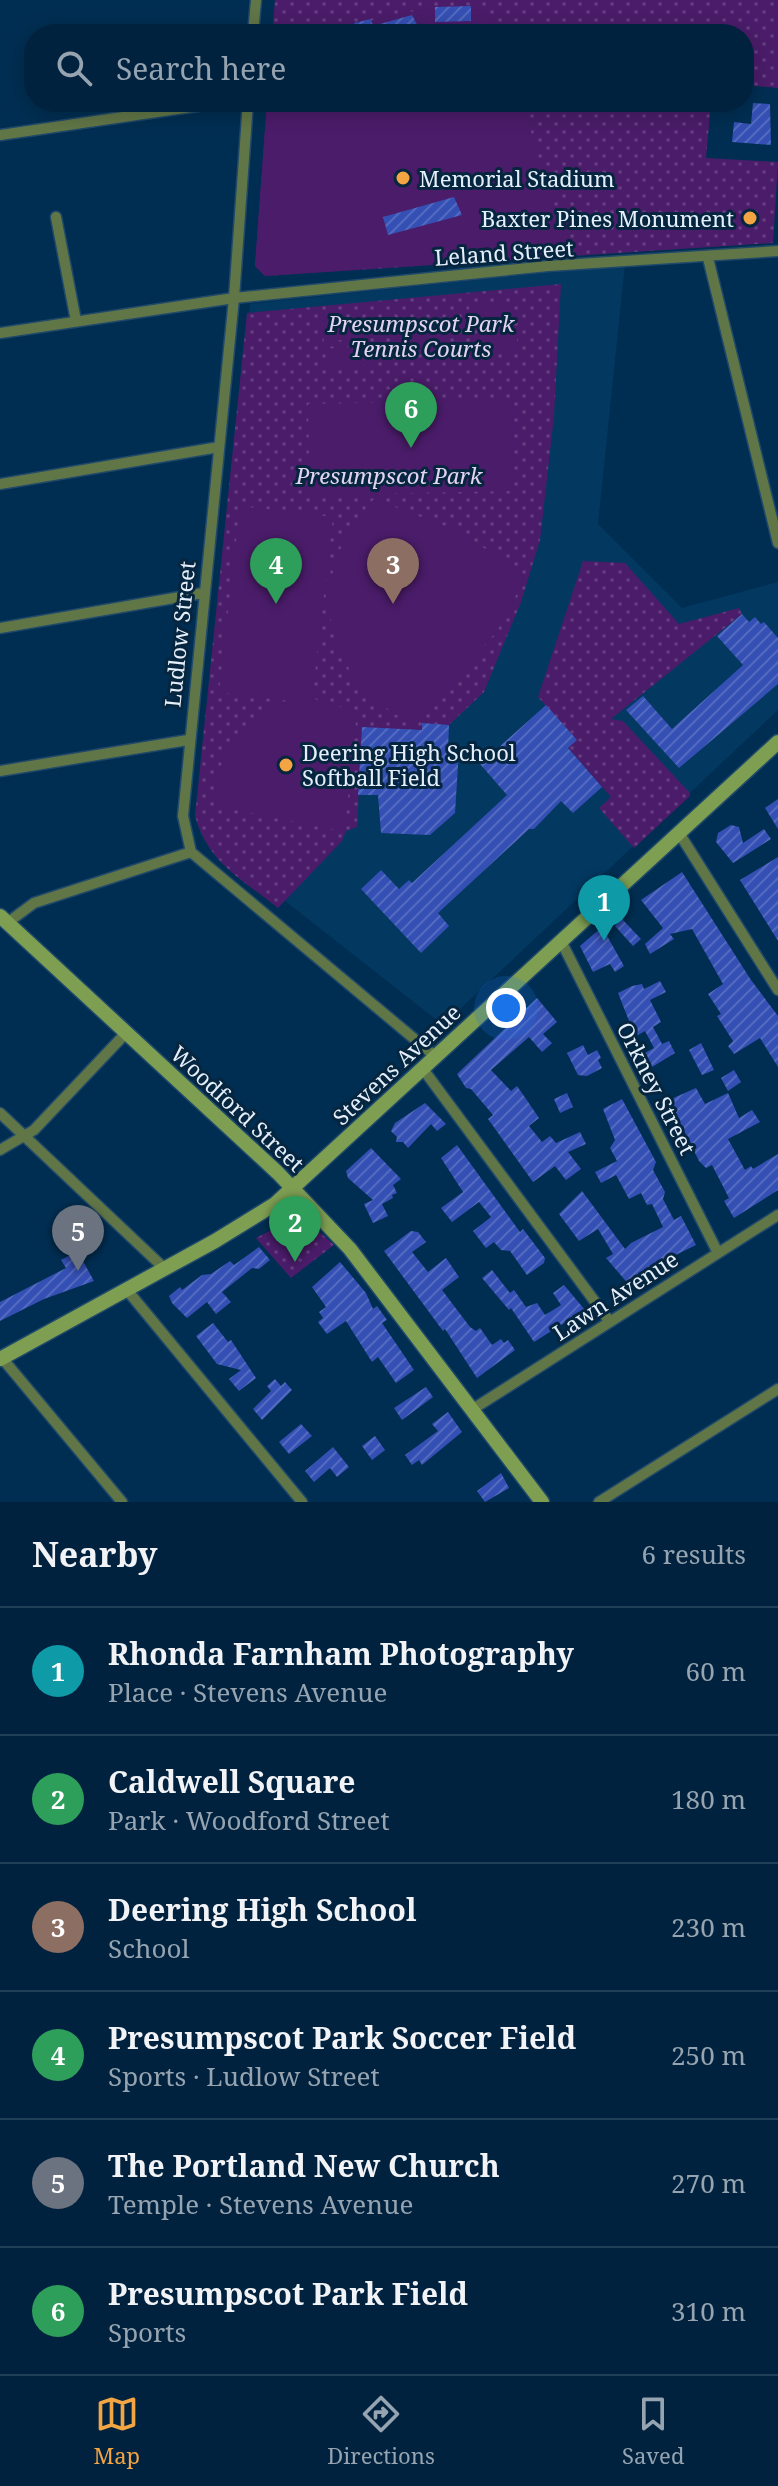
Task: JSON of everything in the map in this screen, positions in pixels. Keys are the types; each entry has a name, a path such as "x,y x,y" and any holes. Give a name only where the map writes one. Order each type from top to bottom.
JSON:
{"main road":[{"name":"Stevens Avenue","path":"1,1358 252,1219 292,1188 778,742"},
{"name":"Woodford Street","path":"4,920 292,1188 381,1286 542,1502"}],"street":[{"path":"254,24 256,0"},
{"path":"0,135 157,112"},
{"name":"Ludlow Street","path":"191,852 183,816 188,740 234,298 247,112"},
{"path":"56,217 76,321"},
{"name":"Leland Street","path":"0,333 234,298 548,266 708,258 778,251"},
{"path":"708,258 778,543"},
{"path":"0,484 219,447"},
{"path":"0,628 203,593"},
{"path":"0,771 188,740"},
{"path":"679,833 778,990"},
{"path":"4,920 34,903 191,852 436,1057"},
{"name":"Orkney Street","path":"561,941 718,1253"},
{"path":"0,1150 25,1136 126,1033"},
{"path":"423,1069 610,1322"},
{"path":"0,1113 165,1269"},
{"name":"Lawn Avenue","path":"473,1409 778,1215"},
{"path":"127,1290 302,1502"},
{"path":"1,1358 122,1502"},
{"path":"599,1502 778,1389"}],"shaded area":[{"path":"625,264 598,524 682,608 778,582 778,710 443,1025 200,834 250,304"}],"green space":[{"path":"275,0 778,0 778,88 754,86 754,24 273,24"},
{"path":"471,6 497,20 498,24 361,24 399,14"},
{"name":"Memorial Stadium","path":"266,112 710,112 706,158 778,162 773,243 265,276 255,266"},
{"name":"Memorial Stadium","path":"266,112 525,112 568,254 265,276 255,266"},
{"name":"Presumpscot Park","path":"561,284 554,416 540,540 521,602 484,692 449,725 423,724 422,730 362,728 357,827 346,831 342,841 278,908 217,858 208,846 195,816 247,313"},
{"path":"513,302 515,322 471,327 469,307"},
{"path":"367,317 369,337 324,342 322,321"},
{"name":"Presumpscot Park Tennis Courts","path":"441,324 443,344 399,348 397,328"},
{"path":"516,330 518,350 474,354 472,334"},
{"path":"369,345 371,365 327,369 325,349"},
{"path":"512,400 514,491 310,495 308,404"},
{"path":"374,499 450,528 521,570 524,580 497,631 416,725 384,706 359,682 341,654 332,624 330,592 336,560 351,529"},
{"path":"240,506 333,517 312,698 357,712 346,816 337,830 217,806 220,770 234,740 257,716 289,701 219,692"},
{"path":"583,561 625,563 679,624 739,608 742,614 611,719 623,721 690,793 634,848 599,808 611,797 568,748 576,739 538,697"},
{"path":"295,1218 313,1226 334,1245 291,1278 256,1238"}],"building":[{"path":"471,6 471,21 435,22 435,7"},
{"path":"412,15 417,24 380,24"},
{"path":"371,19 372,24 354,24 354,23"},
{"path":"754,103 770,104 771,145 732,142 734,122 751,124"},
{"path":"454,197 462,215 388,235 383,217"},
{"path":"742,614 749,622 755,617 761,624 764,622 778,638 778,684 679,768 626,710 643,696 672,729 743,665 717,636"},
{"path":"546,705 577,740 568,748 602,787 573,813 561,801 534,829 529,829 438,913 449,926 421,953 361,889 381,870 399,889 409,880 412,883 507,795 480,764"},
{"path":"422,723 449,725 448,750 459,750 455,813 430,835 381,833 378,795 358,795 362,727 422,730"},
{"path":"778,799 778,829 765,808"},
{"path":"731,825 739,827 743,843 764,829 771,839 733,863 716,842 718,833"},
{"path":"778,857 778,941 740,880"},
{"path":"682,872 751,980 778,1016 778,1067 760,1038 734,1054 728,1046 733,1041 708,994 723,984 692,929 670,934 674,939 650,954 645,944 663,928 641,900"},
{"path":"622,919 641,939 633,946 615,926"},
{"path":"602,927 624,966 615,972 610,964 593,972 580,946"},
{"path":"660,981 666,992 650,1000 661,1022 653,1027 662,1044 669,1041 675,1053 652,1067 645,1053 654,1048 645,1031 638,1035 633,1031 618,993 642,984 644,989"},
{"path":"537,998 557,1022 543,1034 552,1043 542,1052 529,1037 491,1070 511,1091 517,1086 539,1118 529,1126 542,1142 550,1136 556,1143 580,1132 586,1144 568,1152 581,1169 566,1180 555,1166 533,1182 488,1119 493,1115 471,1089 466,1088 457,1074"},
{"path":"701,1043 714,1070 702,1075 689,1050"},
{"path":"583,1045 588,1055 597,1050 601,1058 598,1060 602,1068 587,1076 578,1075 567,1053"},
{"path":"734,1070 741,1082 728,1091 721,1078"},
{"path":"696,1088 705,1104 728,1093 739,1118 752,1110 760,1122 728,1139 745,1170 751,1166 753,1169 778,1154 778,1190 734,1218 724,1201 729,1198 712,1165 706,1168 699,1161 669,1100"},
{"path":"567,1093 573,1107 560,1113 554,1099"},
{"path":"622,1099 656,1162 653,1170 665,1192 663,1199 674,1220 681,1216 696,1245 639,1273 630,1286 606,1258 613,1254 598,1229 579,1241 559,1214 582,1191 625,1249 663,1227 652,1204 647,1205 641,1193 629,1199 616,1175 601,1183 595,1172 617,1161 610,1148 615,1140 603,1109"},
{"path":"425,1103 446,1124 437,1131 431,1124 408,1148 403,1142 396,1142 397,1137 391,1131 395,1123"},
{"path":"457,1145 520,1232 523,1229 545,1258 544,1263 527,1275 510,1251 501,1250 494,1242 486,1248 473,1231 491,1217 479,1202 452,1222 441,1208 463,1192 441,1158"},
{"path":"371,1148 401,1179 393,1185 397,1193 382,1204 388,1216 373,1223 364,1204 373,1200 348,1178 346,1171"},
{"path":"411,1231 418,1232 426,1242 412,1252 428,1272 446,1258 459,1277 442,1290 470,1327 476,1331 480,1328 492,1345 501,1339 504,1343 508,1340 515,1350 477,1378 445,1329 443,1331 384,1251"},
{"path":"259,1247 270,1260 259,1269 252,1268 222,1292 231,1302 216,1314 207,1302 187,1318 172,1303 169,1296 180,1287 182,1290 202,1275 211,1274 230,1261 234,1265"},
{"path":"74,1253 79,1254 94,1281 44,1299 0,1321 0,1302 66,1268 61,1260"},
{"path":"340,1262 366,1293 373,1309 377,1306 387,1320 382,1323 414,1370 396,1383 378,1357 372,1362 346,1321 327,1334 318,1322 323,1318 319,1312 326,1307 312,1287"},
{"path":"492,1270 510,1293 514,1290 526,1307 537,1303 545,1315 561,1305 553,1293 564,1285 585,1310 534,1342 511,1308 509,1310 482,1278"},
{"path":"213,1323 228,1342 231,1340 256,1378 239,1391 229,1379 241,1370 217,1364 196,1336"},
{"path":"275,1379 281,1386 285,1382 292,1390 262,1420 253,1409 271,1391 267,1386"},
{"path":"426,1387 433,1397 402,1420 394,1408"},
{"path":"448,1412 462,1432 422,1465 419,1460 412,1465 405,1455 438,1431 432,1424"},
{"path":"301,1424 312,1436 289,1454 279,1442"},
{"path":"375,1436 385,1450 372,1460 362,1446"},
{"path":"333,1447 349,1467 337,1477 330,1468 314,1482 305,1471"},
{"path":"501,1473 509,1488 485,1502 477,1491"}],"place":[{"name":"Memorial Stadium","path":"403,178"},
{"name":"Baxter Pines Monument","path":"750,218"},
{"name":"Presumpscot Park Field","path":"411,448"},
{"name":"Presumpscot Park Soccer Field","path":"276,604"},
{"name":"Deering High School","path":"393,604"},
{"name":"Deering High School Softball Field","path":"286,765"},
{"name":"Rhonda Farnham Photography","path":"604,941"},
{"name":"Caldwell Square","path":"295,1262"},
{"name":"The Portland New Church","path":"78,1271"}]}
